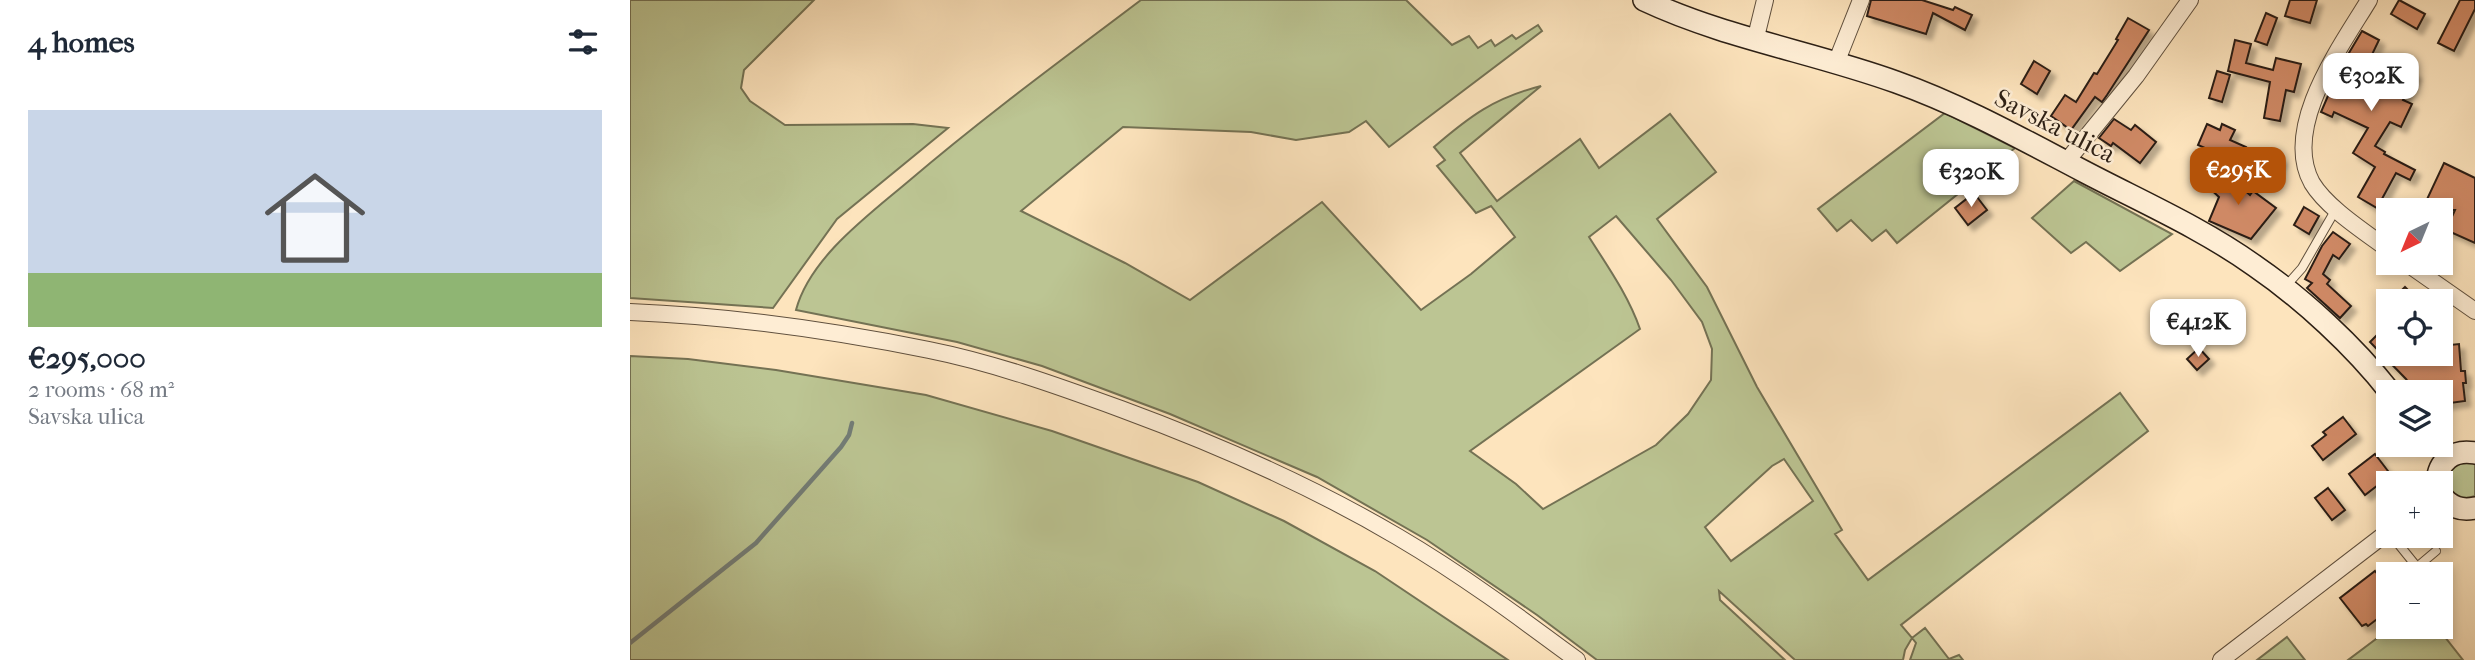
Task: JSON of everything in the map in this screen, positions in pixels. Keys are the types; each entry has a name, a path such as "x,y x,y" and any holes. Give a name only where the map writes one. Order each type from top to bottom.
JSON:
{"street":[{"name":"Savska ulica","path":"1645,0 1684,17 1755,41 1896,82 1931,96 2066,162 2217,242 2254,265 2284,288 2358,356 2379,380"},
{"path":"1755,41 1765,0"},
{"path":"1836,63 1861,0"},
{"path":"2066,162 2136,76 2190,0"},
{"path":"2369,0 2325,71 2306,131 2304,152 2306,167 2320,193 2376,240"},
{"path":"2424,275 2475,311"},
{"path":"630,312 684,314 772,323 931,350 1070,390 1197,437 1330,500 1399,537 1507,609 1577,660"},
{"path":"2453,452 2475,453"},
{"path":"2453,506 2475,508"},
{"path":"2221,660 2376,543"}],"lane":[{"path":"2284,288 2302,268 2336,209"},
{"path":"2401,548 2417,567 2436,551"}],"green space":[{"path":"630,0 814,0 744,70 741,88 750,101 785,125 913,124 948,128 837,219 773,308 630,298"},
{"path":"1141,0 1406,0 1452,45 1469,36 1478,48 1491,40 1495,46 1512,35 1516,39 1538,25 1542,31 1389,147 1366,121 1349,132 1296,140 1251,132 1123,127 1021,211 1125,263 1190,300 1322,202 1421,310 1471,274 1515,237 1491,206 1476,213 1437,166 1445,160 1434,147 1483,109 1510,96 1541,86 1460,153 1497,201 1580,139 1599,168 1670,114 1716,172 1657,219 1707,287 1757,387 1842,530 1835,534 1868,580 2120,393 2148,431 1901,625 1912,638 1903,660 1795,660 1719,591 1720,600 1785,660 1597,660 1537,615 1427,540 1317,477 1170,414 1042,366 957,342 796,310 814,272 860,222 967,133","holes":["1616,216 1671,280 1702,322 1712,349 1711,380 1688,414 1656,445 1543,509 1516,484 1470,451 1640,329 1624,293 1589,237","1784,459 1813,501 1731,561 1705,527 1772,466"]},
{"path":"1945,113 2015,148 1897,243 1886,230 1872,241 1851,220 1837,231 1818,209"},
{"path":"2074,181 2172,234 2120,271 2086,242 2071,253 2032,218"},
{"path":"630,356 688,359 776,370 926,395 1052,431 1198,482 1284,521 1375,571 1508,660 630,660"},
{"path":"2475,461 2475,496 2466,498 2453,491 2453,471 2450,471 2452,464"},
{"path":"1925,628 1949,659 1959,655 1963,660 1910,660 1916,643 1912,638"},
{"path":"2287,637 2305,660 2257,660"},
{"path":"2376,639 2446,639 2463,660 2348,660"}],"building":[{"path":"1871,0 1922,0 1953,10 1955,7 1972,15 1965,30 1933,13 1926,34 1867,16"},
{"path":"2290,0 2317,0 2310,23 2285,16"},
{"path":"2399,0 2425,14 2417,29 2391,14"},
{"path":"2460,0 2475,0 2475,9 2454,51 2438,43"},
{"path":"2266,13 2277,18 2267,45 2255,41"},
{"path":"2128,18 2149,30 2102,102 2095,97 2071,130 2051,116 2065,95 2076,102 2094,73 2097,74"},
{"path":"2362,31 2379,40 2366,67 2394,82 2402,67 2416,74 2403,100 2412,104 2401,127 2390,122 2375,146 2385,152 2384,154 2415,170 2410,180 2396,173 2382,198 2376,198 2376,207 2358,197 2375,167 2353,153 2368,128 2334,112 2332,117 2321,112 2340,68"},
{"path":"2235,40 2251,44 2246,63 2273,70 2276,58 2301,64 2294,92 2286,90 2280,121 2264,118 2270,82 2228,71"},
{"path":"2034,61 2050,71 2037,94 2021,84"},
{"path":"2217,71 2230,75 2222,102 2209,98"},
{"path":"2114,119 2131,130 2135,125 2156,142 2140,163 2113,143 2111,146 2099,138"},
{"path":"2207,124 2220,130 2222,124 2235,130 2230,140 2246,147 2244,152 2266,162 2270,153 2281,159 2273,178 2198,145"},
{"path":"2444,163 2475,178 2475,243 2454,234 2454,198 2428,198"},
{"path":"2221,169 2250,195 2253,191 2276,208 2251,239 2209,221 2219,197 2206,185"},
{"path":"1974,193 1987,210 1968,225 1955,208"},
{"path":"2304,207 2319,216 2309,234 2294,225"},
{"path":"2333,232 2350,244 2339,259 2333,255 2323,274 2330,280 2327,284 2351,306 2340,318 2307,288 2312,283 2305,279 2322,246"},
{"path":"2376,336 2376,348 2370,342"},
{"path":"2459,344 2461,371 2465,371 2465,401 2453,403 2453,380 2406,379 2393,366 2453,366 2453,345"},
{"path":"2199,348 2209,359 2197,370 2187,359"},
{"path":"2343,417 2356,434 2323,460 2312,446 2326,435 2323,432"},
{"path":"2375,454 2388,471 2376,471 2376,487 2365,495 2349,474"},
{"path":"2328,488 2345,510 2332,520 2315,498"},
{"path":"2376,572 2376,620 2368,626 2362,626 2340,598"}],"waterway":[{"path":"630,643 756,543 841,447 849,435 852,423"}]}
